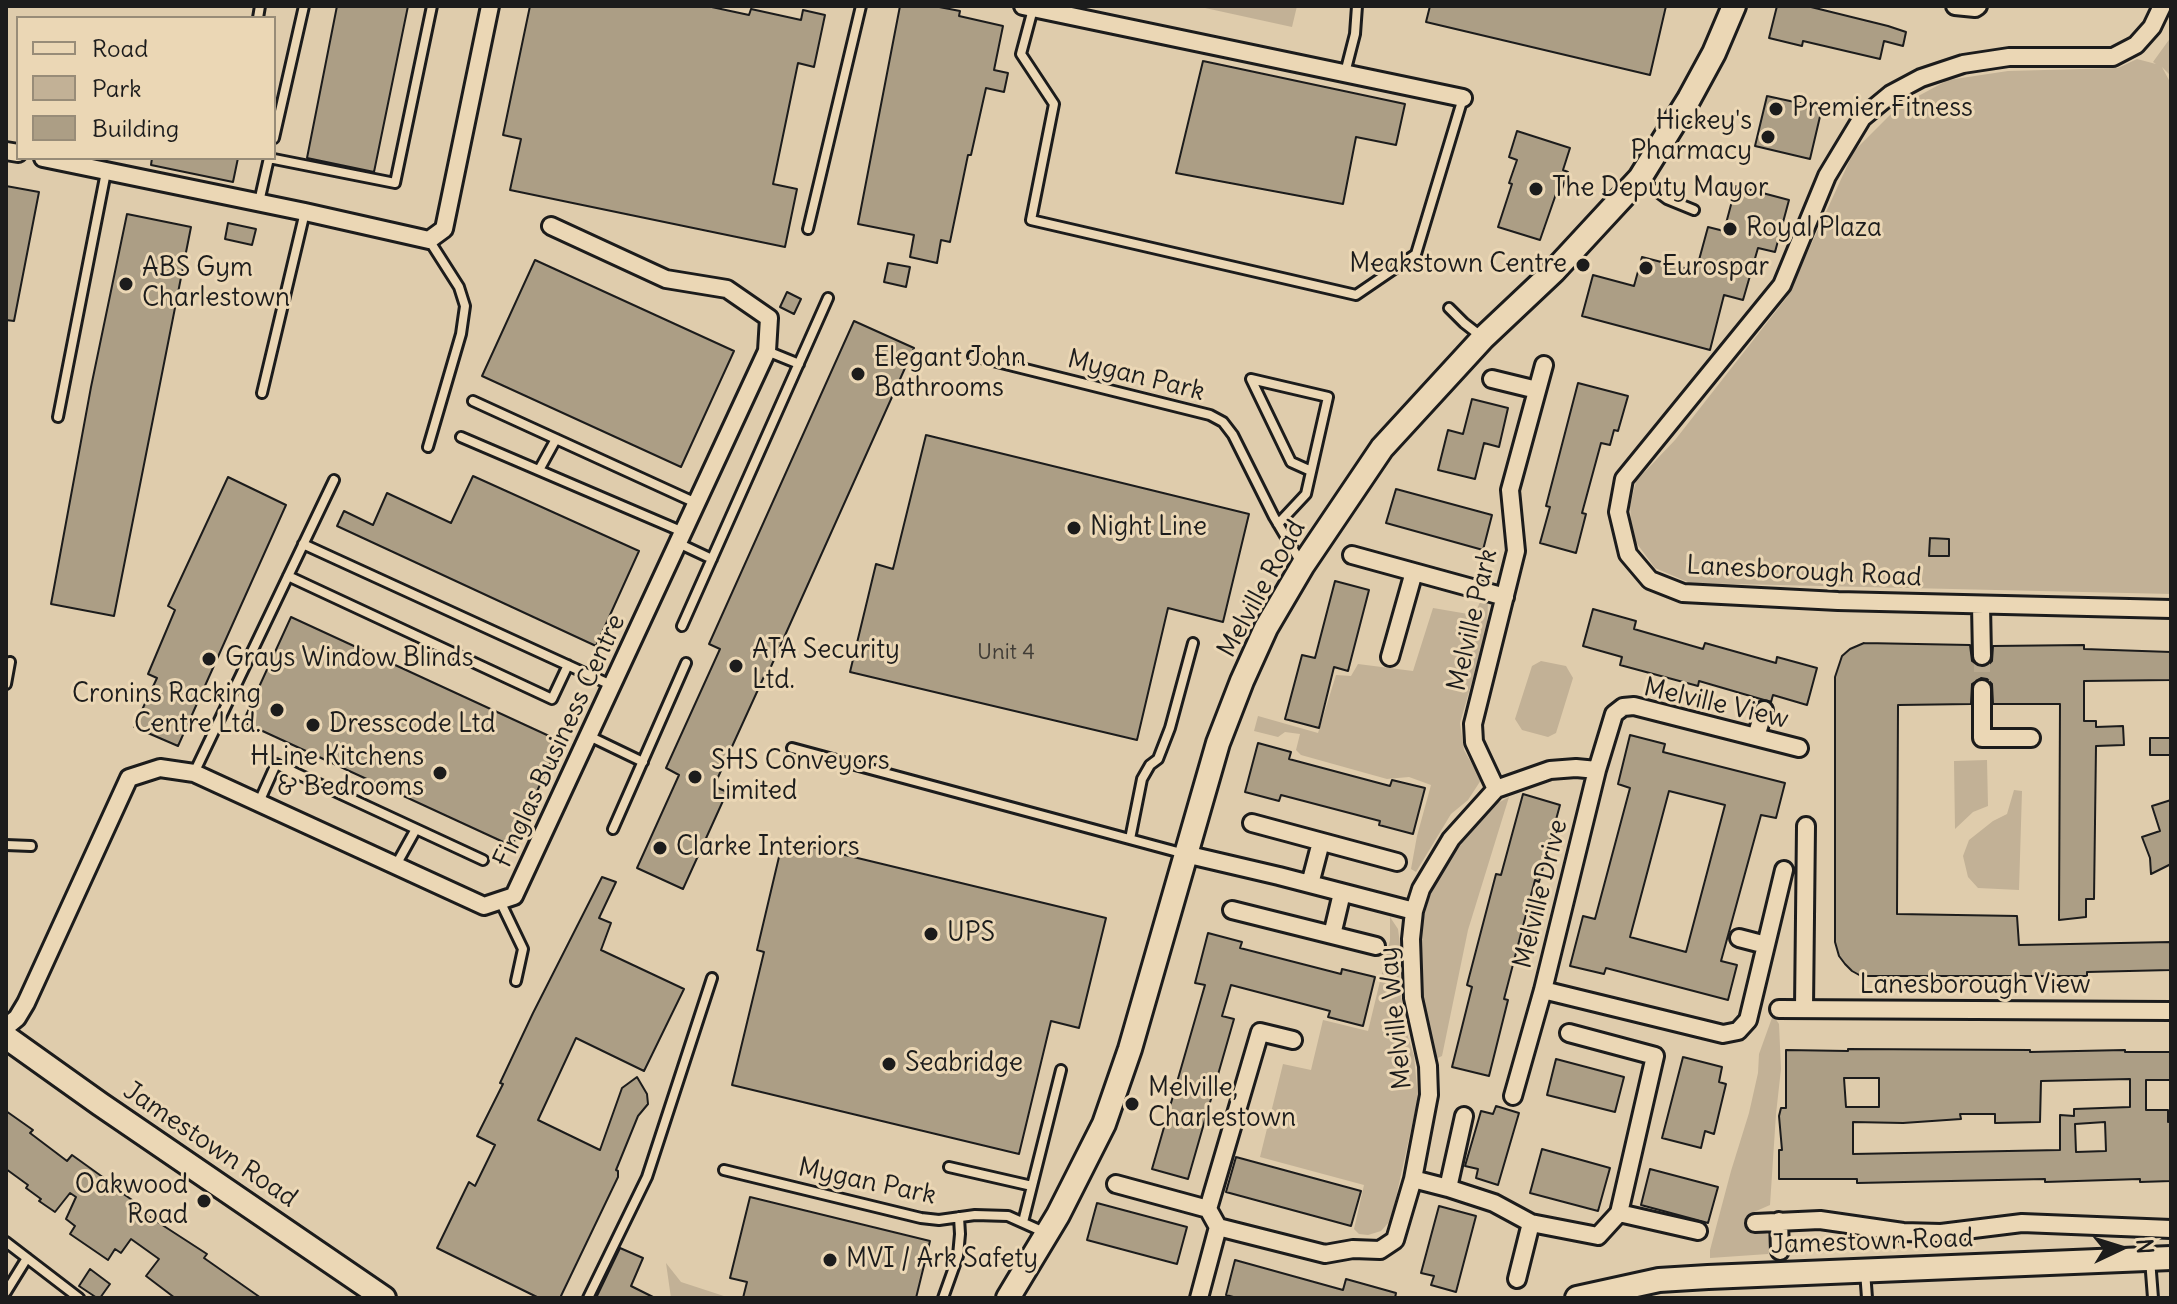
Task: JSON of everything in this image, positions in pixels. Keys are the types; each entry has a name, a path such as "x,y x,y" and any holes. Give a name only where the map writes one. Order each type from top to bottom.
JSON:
{"street":[{"path":"53,160 429,240 444,229 490,6"},
{"name":"Melville Road","path":"1008,1298 1047,1234 1104,1124 1130,1049 1218,743 1266,628 1303,565 1382,448 1483,338 1554,271 1640,178 1689,99 1714,53 1734,6"},
{"path":"1955,6 1978,6"},
{"name":"Lanesborough Road","path":"2162,6 2152,27 2136,45 2113,57 2009,57 1963,64 1901,88 1862,118 1827,176 1782,285 1624,479 1618,512 1628,554 1650,580 1683,593 1838,601 2171,609"},
{"path":"1028,7 1463,98"},
{"path":"551,226 666,279 727,289 769,318 767,351"},
{"name":"Finglas Business Centre","path":"6,1027 17,1018 26,1003 129,778 160,768 194,773 484,906 514,896 767,351"},
{"name":"Melville Park","path":"1496,789 1474,742 1473,724 1516,551 1510,490 1544,365"},
{"path":"1492,379 1537,390"},
{"path":"1352,555 1505,597"},
{"path":"1390,657 1414,572"},
{"path":"1981,605 1982,656"},
{"path":"1982,689 1982,738 2031,738"},
{"name":"Melville View","path":"1623,707 1634,706 1799,748"},
{"name":"Melville Drive","path":"1513,1096 1543,990 1597,770 1614,714 1623,707"},
{"path":"1756,737 1764,710"},
{"name":"Melville Way","path":"1218,1227 1325,1254 1353,1249 1380,1250 1395,1240 1413,1179 1429,1095 1428,1066 1413,998 1411,939 1414,911 1421,889 1451,839 1496,789 1550,770 1597,770"},
{"path":"1252,823 1397,862"},
{"path":"1804,1008 1806,826"},
{"path":"1310,884 1321,842"},
{"path":"1185,854 1414,911"},
{"path":"1543,990 1723,1034 1738,1031 1748,1020 1784,870"},
{"path":"1332,935 1342,893"},
{"path":"1232,910 1376,946"},
{"path":"1739,938 1766,945"},
{"name":"Lanesborough View","path":"1779,1009 2171,1011"},
{"path":"1199,1298 1218,1227 1208,1209 1260,1032 1293,1040"},
{"path":"1413,1179 1494,1203 1531,1223 1598,1236 1619,1213 1655,1056 1569,1033"},
{"name":"Jamestown Road","path":"6,1037 384,1298"},
{"path":"1448,1188 1464,1116"},
{"path":"1116,1184 1208,1209"},
{"path":"1619,1213 1698,1231"},
{"path":"1755,1223 1820,1220 1903,1232 1941,1233 2022,1223 2171,1229"},
{"path":"1779,1221 1780,1251"},
{"path":"1517,1279 1531,1223"},
{"name":"Jamestown Road","path":"1577,1298 1659,1280 2161,1258"}],"lane":[{"path":"276,129 304,6"},
{"path":"276,159 395,183 432,6"},
{"path":"808,229 861,6"},
{"path":"1345,73 1355,34 1357,6"},
{"path":"1028,7 1021,54 1054,104 1031,220 1356,295 1416,254 1463,98"},
{"path":"259,202 269,160"},
{"path":"58,417 106,171"},
{"path":"1640,178 1667,199 1694,210"},
{"path":"262,393 305,212"},
{"path":"428,447 461,334 465,306 459,287 429,240"},
{"path":"682,626 828,298"},
{"path":"1449,308 1483,338"},
{"path":"767,351 799,364"},
{"name":"Mygan Park","path":"973,356 1210,415 1223,422 1303,565"},
{"path":"1278,524 1306,494 1328,397 1251,379 1291,462 1311,471"},
{"path":"473,401 697,503"},
{"path":"461,437 539,470 681,538 712,559"},
{"path":"539,470 556,439"},
{"path":"194,773 334,480"},
{"path":"303,544 612,685"},
{"path":"288,576 552,699 568,665"},
{"path":"1130,839 1142,779 1150,765 1158,759 1170,728 1193,643"},
{"path":"6,684 10,662"},
{"path":"613,829 686,663"},
{"path":"589,736 643,762"},
{"path":"792,748 1185,854"},
{"path":"259,802 276,764 483,860"},
{"path":"396,865 416,829"},
{"path":"6,845 31,846"},
{"path":"500,901 523,949 516,981"},
{"path":"588,1298 647,1177 712,978"},
{"path":"1023,1222 1061,1070"},
{"path":"949,1167 1032,1186"},
{"name":"Mygan Park","path":"724,1170 921,1218 939,1220 975,1215 1008,1216 1047,1234"},
{"path":"943,1298 958,1256 959,1217"},
{"path":"6,1242 79,1298"},
{"path":"6,1292 27,1258"},
{"path":"2153,1298 2161,1258"},
{"path":"1865,1270 1867,1298"}],"green space":[{"path":"1196,6 1297,6 1292,27"},
{"path":"2171,37 2171,76 2162,67 2171,84 2171,594 1690,583 1655,568 1632,537 1630,506 1636,481 1675,440 1787,297 1854,151 1898,107 1948,80 2008,71 2118,68 2137,59 2156,64 2153,62"},
{"path":"1482,598 1488,600 1487,630 1460,723 1464,750 1481,780 1468,800 1451,814 1416,872 1411,869 1431,785 1409,777 1387,779 1301,755 1296,750 1300,734 1285,732 1278,737 1254,731 1258,716 1318,733 1336,675 1351,676 1358,664 1413,671 1433,608 1474,615"},
{"path":"1541,661 1566,666 1573,678 1556,733 1548,737 1522,730 1515,719 1532,666"},
{"path":"1987,760 1988,806 1973,812 1955,829 1954,761"},
{"path":"2014,790 2022,791 2019,890 1978,888 1968,877 1963,856 1969,840 2007,814"},
{"path":"1509,797 1468,930 1442,1056 1431,1061 1421,1002 1419,956 1429,898 1455,847 1490,807"},
{"path":"1390,917 1398,929 1401,996 1406,1031 1414,1056 1418,1098 1391,1220 1381,1231 1368,1235 1359,1234 1354,1229 1364,1185 1260,1157 1283,1064 1311,1070 1323,1020 1368,1031 1390,940"},
{"path":"1773,1015 1779,1024 1781,1069 1770,1205 1754,1212 1754,1230 1771,1236 1771,1248 1768,1254 1710,1258 1749,1113 1759,1054"},
{"path":"666,1263 681,1282 730,1298 671,1298"}],"building":[{"path":"337,6 408,6 374,172 307,158"},
{"path":"530,6 707,6 749,15 751,9 801,20 803,10 825,15 814,67 798,63 773,184 797,189 785,247 510,190 521,139 503,135"},
{"path":"900,6 934,6 960,11 959,16 1003,26 994,70 1008,73 1004,92 986,88 950,242 941,240 937,263 910,257 914,235 858,224"},
{"path":"1430,6 1666,6 1650,75 1426,22"},
{"path":"1777,6 1807,6 1888,26 1906,32 1903,46 1884,41 1880,59 1803,41 1802,46 1769,38"},
{"path":"1203,61 1405,104 1396,145 1356,137 1343,204 1176,173"},
{"path":"1767,96 1822,108 1810,159 1755,146"},
{"name":"The Deputy Mayor","path":"1517,131 1570,148 1563,170 1568,172 1560,195 1556,194 1540,240 1498,227 1517,160 1509,157"},
{"path":"152,160 238,160 233,182 151,165"},
{"path":"6,186 39,192 14,321 6,320"},
{"path":"1736,186 1789,200 1775,252 1758,248 1743,300 1724,295 1710,350 1582,316 1593,275 1634,286 1642,257 1696,271 1708,227 1724,231"},
{"path":"127,214 191,227 114,616 51,604"},
{"path":"228,223 256,229 252,245 225,239"},
{"path":"535,260 734,351 681,467 482,376"},
{"path":"888,263 910,267 906,287 884,282"},
{"path":"787,292 801,299 794,314 780,307"},
{"path":"854,321 914,348 714,786 727,792 683,889 637,868 679,775 666,768 720,649 709,644"},
{"path":"1578,383 1628,396 1618,431 1614,430 1610,445 1601,443 1582,513 1586,514 1576,553 1540,543 1550,507 1546,506"},
{"path":"1472,399 1508,408 1499,447 1484,443 1475,479 1438,470 1448,430 1463,434"},
{"path":"926,435 1249,514 1223,622 1168,608 1137,740 850,672 876,564 893,569"},
{"path":"473,476 639,551 596,646 337,526 344,511 373,525 387,493 451,523"},
{"path":"228,477 286,505 178,746 134,727 157,678 148,674 175,610 168,606"},
{"path":"1396,489 1492,515 1483,550 1386,523"},
{"path":"1930,538 1949,539 1949,556 1929,556"},
{"path":"1335,581 1369,590 1348,671 1334,667 1319,728 1285,719 1302,655 1315,658"},
{"path":"1593,609 1636,621 1634,629 1703,649 1705,643 1776,663 1777,657 1817,668 1807,705 1773,695 1771,702 1699,681 1698,686 1620,665 1622,657 1583,646"},
{"path":"291,617 560,741 512,846 243,722"},
{"path":"1864,643 1970,645 1972,661 1981,667 1992,661 1993,646 2084,645 2084,649 2171,652 2171,680 2084,681 2084,721 2096,721 2096,727 2123,726 2124,745 2096,746 2094,899 2086,899 2086,917 2059,920 2060,704 1993,704 1992,684 1981,678 1972,684 1971,704 1898,705 1897,914 2017,916 2019,945 2171,942 2171,970 2087,972 2087,976 1861,976 1845,964 1835,942 1835,677 1842,656"},
{"path":"1630,735 1665,744 1663,752 1785,783 1776,818 1761,815 1721,961 1737,965 1728,1000 1606,968 1604,974 1570,966 1583,916 1595,919 1630,788 1618,784","holes":["1669,791 1725,805 1686,952 1630,937"]},
{"path":"2150,738 2170,738 2170,755 2150,755"},
{"path":"1258,743 1291,752 1289,759 1390,786 1392,780 1425,788 1413,834 1379,825 1380,821 1281,795 1279,801 1245,792"},
{"path":"1523,794 1560,805 1539,882 1535,880 1504,999 1508,1000 1489,1076 1452,1067 1472,987 1467,985 1496,874 1501,875"},
{"path":"2171,800 2171,864 2151,874 2150,858 2142,837 2160,831 2152,806"},
{"path":"783,840 1106,918 1079,1028 1051,1021 1019,1154 732,1085 764,952 757,950"},
{"path":"602,877 616,882 599,918 611,923 601,950 684,989 644,1071 576,1038 538,1120 600,1150 622,1088 637,1077 647,1094 648,1104 638,1116 616,1170 618,1177 560,1298 539,1298 437,1248 469,1182 475,1186 495,1145 477,1136 533,1013"},
{"path":"1208,933 1242,942 1240,948 1341,974 1342,969 1375,977 1363,1026 1328,1017 1330,1011 1231,985 1222,1016 1234,1019 1188,1179 1152,1169 1205,985 1195,983"},
{"path":"1786,1050 2171,1052 2171,1080 2146,1080 2146,1110 2168,1110 2168,1122 2171,1121 2171,1181 2045,1182 2045,1179 1857,1183 1857,1179 1779,1179 1779,1150 1782,1150 1779,1116 1781,1108 1786,1108","holes":["1844,1078 1879,1078 1879,1107 1846,1107","2130,1079 2130,1107 2074,1109 2074,1116 2060,1115 2060,1150 1853,1154 1853,1122 1961,1119 1960,1114 1995,1114 1995,1123 2040,1122 2041,1081","2105,1122 2106,1151 2076,1152 2075,1124"]},
{"path":"1683,1057 1722,1067 1719,1082 1726,1084 1714,1134 1705,1131 1701,1148 1662,1138"},
{"path":"1556,1059 1624,1077 1615,1112 1547,1095"},
{"path":"1496,1106 1519,1113 1498,1185 1476,1178 1478,1169 1465,1166 1481,1111 1493,1114"},
{"path":"6,1111 33,1130 30,1133 67,1161 72,1155 138,1204 136,1208 207,1254 204,1258 261,1298 175,1298 146,1276 159,1259 131,1239 121,1253 115,1249 108,1260 70,1234 75,1226 66,1219 76,1197 70,1193 55,1212 26,1188 28,1185 6,1169"},
{"path":"1542,1149 1610,1168 1598,1211 1530,1193"},
{"path":"1236,1157 1361,1191 1351,1226 1226,1192"},
{"path":"1650,1169 1718,1187 1708,1223 1641,1205"},
{"name":"MVI / Ark Safety","path":"750,1197 930,1241 916,1298 743,1298 747,1282 730,1278"},
{"path":"1097,1203 1187,1227 1177,1264 1087,1240"},
{"path":"1439,1206 1476,1216 1456,1292 1431,1285 1434,1276 1421,1273"},
{"path":"620,1248 643,1258 631,1286 655,1298 596,1298"},
{"path":"1235,1260 1343,1290 1346,1279 1396,1293 1395,1298 1237,1298 1226,1295"},
{"path":"90,1269 110,1284 100,1298 79,1286"}],"tunnel":[{"path":"1982,656 1982,689"}],"place":[{"name":"Premier Fitness","path":"1776,109"},
{"name":"Hickey's Pharmacy","path":"1768,137"},
{"name":"The Deputy Mayor","path":"1536,189"},
{"name":"Royal Plaza","path":"1730,229"},
{"name":"Meakstown Centre","path":"1583,265"},
{"name":"Eurospar","path":"1646,268"},
{"name":"ABS Gym Charlestown","path":"126,284"},
{"name":"Elegant John Bathrooms","path":"858,374"},
{"name":"Night Line","path":"1074,528"},
{"name":"Grays Window Blinds","path":"209,659"},
{"name":"ATA Security Ltd.","path":"736,666"},
{"name":"Cronins Racking Centre Ltd.","path":"277,710"},
{"name":"Dresscode Ltd","path":"313,725"},
{"name":"HLine Kitchens & Bedrooms","path":"440,773"},
{"name":"SHS Conveyors Limited","path":"695,777"},
{"name":"Clarke Interiors","path":"660,848"},
{"name":"UPS","path":"931,934"},
{"name":"Seabridge","path":"889,1064"},
{"name":"Melville, Charlestown","path":"1132,1104"},
{"name":"Oakwood Road","path":"204,1201"},
{"name":"MVI / Ark Safety","path":"830,1260"}]}
